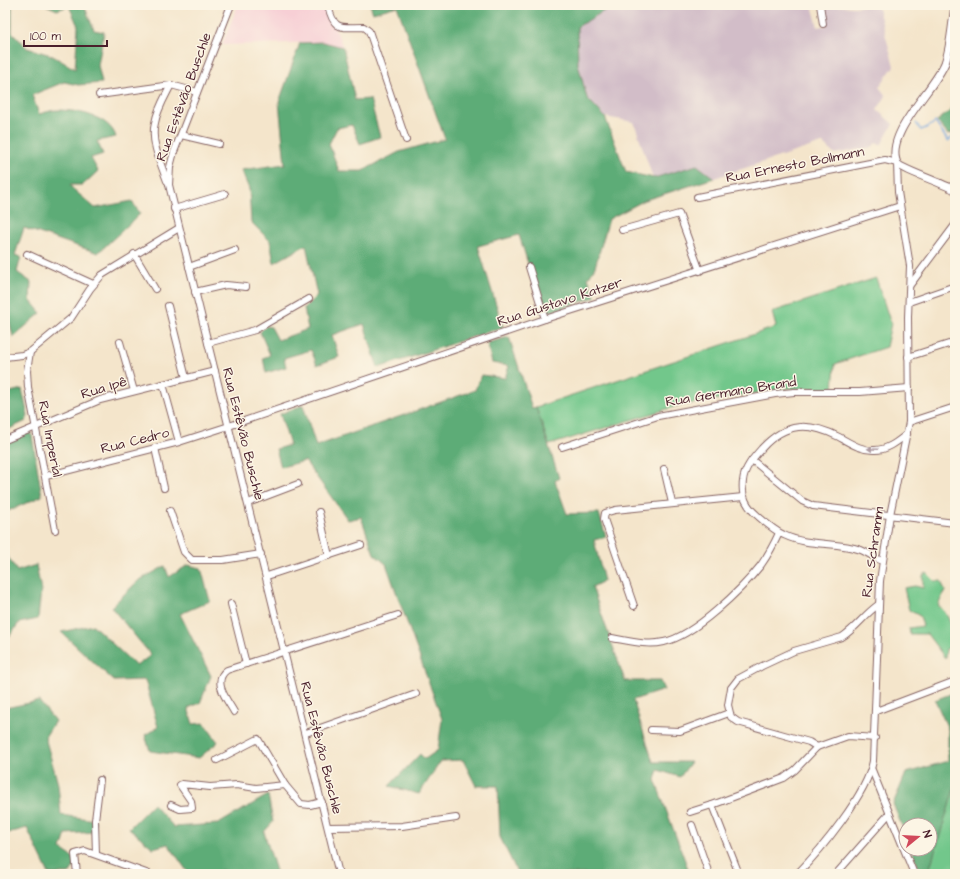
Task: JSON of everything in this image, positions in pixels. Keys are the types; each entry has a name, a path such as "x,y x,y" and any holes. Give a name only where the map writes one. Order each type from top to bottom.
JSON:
{"main road":[{"path":"955,6 946,61 936,80 900,131 896,146 897,163 908,171 940,182 955,190"}],"street":[{"name":"Rua Estêvão Buschle","path":"230,5 170,167 169,185 306,733 339,874"},
{"path":"328,5 331,15 337,25 345,29 364,27 369,31 406,140"},
{"path":"820,5 823,24"},
{"path":"98,95 170,85 197,92"},
{"path":"169,185 158,152 154,128 156,117 170,85"},
{"path":"181,135 219,144"},
{"name":"Rua Ernesto Bollmann","path":"697,196 885,160 897,163"},
{"name":"Rua Schramm","path":"797,874 838,825 865,784 872,770 876,711 878,604 882,561 890,515 908,434 909,422 909,256 897,183 897,163"},
{"path":"174,209 225,194"},
{"name":"Rua Gustavo Katzer","path":"229,426 545,319 700,271 900,206"},
{"path":"622,230 679,214 700,271"},
{"path":"910,285 955,225"},
{"path":"5,357 22,356 30,352 74,314 93,284 110,268 179,228"},
{"path":"189,267 235,250"},
{"path":"27,254 93,284"},
{"path":"134,254 155,289"},
{"path":"529,267 545,319"},
{"path":"195,292 226,285 246,287"},
{"path":"908,302 955,286"},
{"path":"208,343 255,330 309,299"},
{"path":"168,306 186,378"},
{"path":"120,342 134,391"},
{"path":"908,357 955,342"},
{"name":"Rua Imperial","path":"30,352 27,371 55,530"},
{"name":"Rua Ipê","path":"5,440 100,400 215,371"},
{"path":"163,384 179,442"},
{"name":"Rua Germano Brand","path":"562,447 658,416 775,394 803,392 860,392 909,388"},
{"path":"909,422 955,407"},
{"name":"Rua Cedro","path":"46,476 179,442 229,426"},
{"path":"882,561 856,549 804,542 779,533 755,514 743,497 743,476 752,460 774,436 794,427 815,428 831,433 861,448 875,450 893,445 908,434"},
{"path":"155,448 164,488"},
{"path":"752,460 807,504 821,508 890,515 955,524"},
{"path":"664,469 672,503"},
{"path":"248,503 298,484"},
{"path":"634,606 604,516 611,511 672,503 743,497"},
{"path":"170,511 184,552 192,560 223,560 261,554"},
{"path":"319,512 329,556"},
{"path":"612,638 636,643 656,644 672,640 688,631 709,617 750,579 762,563 779,533"},
{"path":"266,576 361,545"},
{"path":"231,604 246,664"},
{"path":"817,747 804,740 742,724 734,720 729,713 728,699 731,688 744,675 794,651 842,637 878,604"},
{"path":"234,712 221,689 222,676 226,670 398,615"},
{"path":"876,711 955,681"},
{"path":"306,733 416,694"},
{"path":"651,730 680,731 729,713"},
{"path":"690,812 784,778 795,770 817,747 848,736 875,738"},
{"path":"217,760 258,739 285,785 301,804 322,802"},
{"path":"872,770 914,874"},
{"path":"96,854 95,820 100,780"},
{"path":"171,805 180,808 192,808 191,800 181,784 210,787 238,785 256,788 285,785"},
{"path":"712,805 739,874"},
{"path":"836,874 889,814"},
{"path":"328,827 402,826 456,818"},
{"path":"692,825 709,874"},
{"path":"77,874 75,854 85,851 148,874"}],"shaded area":[{"path":"238,5 323,5 343,47 323,42 222,45"},
{"path":"614,5 812,5 818,27 827,25 825,5 854,7 877,5 894,66 879,87 886,96 877,110 893,124 881,145 876,143 872,147 834,154 822,143 659,196 634,122 605,117 587,98 578,64 577,27"}],"green space":[{"path":"5,5 12,5 12,32 27,48 51,55 75,69 78,26 69,6 57,10 46,5 84,5 94,30 104,32 98,65 102,83 78,85 64,82 32,95 39,114 57,110 74,111 100,119 113,130 116,137 97,141 103,154 91,158 98,171 83,185 70,185 95,208 132,201 140,214 98,253 24,228 15,255 21,257 17,272 31,282 30,300 41,313 13,337 8,315 5,313"},
{"path":"370,5 496,5 499,7 504,5 614,5 577,27 578,64 587,98 605,117 626,172 654,178 697,165 714,178 645,200 609,219 595,267 588,278 595,297 544,314 519,235 478,246 503,327 378,368 364,324 332,335 339,357 317,365 311,350 284,358 286,367 266,373 263,358 270,355 260,332 266,326 271,327 278,340 308,329 304,308 317,295 306,245 274,263 270,241 251,222 249,189 241,170 285,164 279,102 300,43 323,42 343,47 355,100 370,99 380,137 360,144 352,125 337,128 329,144 339,171 362,171 399,152 445,139 397,6 373,13"},
{"path":"955,97 955,132 948,135 937,121 950,111"},
{"path":"876,278 891,324 886,347 835,364 833,389 787,388 677,406 549,445 536,407 776,327 772,312"},
{"path":"509,337 532,408 536,407 559,478 555,481 567,514 599,513 606,537 594,540 604,581 592,587 625,681 660,681 664,690 633,700 653,762 691,762 680,777 658,770 655,780 690,874 518,874 500,837 498,786 476,786 463,760 441,761 419,794 389,786 420,754 425,759 438,750 442,719 386,564 374,554 361,517 348,520 305,461 281,467 276,449 290,445 280,414 303,405 316,446 475,390 481,375 505,378 509,366 492,363 487,343"},
{"path":"5,388 6,393 22,389 28,416 26,421 5,431"},
{"path":"26,433 30,433 32,436 42,496 6,512 5,444"},
{"path":"6,554 17,571 36,565 41,590 38,619 19,623 5,642"},
{"path":"188,565 201,568 210,601 180,614 211,676 200,703 188,708 193,724 204,723 218,742 199,758 150,751 145,735 158,727 145,680 114,681 61,632 93,625 136,666 151,655 111,607 138,581 165,566 169,577"},
{"path":"927,573 935,581 941,581 945,591 938,605 945,613 951,624 955,646 946,649 945,658 927,634 910,634 909,628 923,626 920,616 909,610 904,588 915,586 923,588 923,575"},
{"path":"955,692 955,786 938,841 938,817 898,817 893,804 906,773 948,761 948,729 935,700"},
{"path":"39,701 55,721 45,737 58,784 61,815 95,820 95,832 66,834 61,849 74,858 75,865 69,874 49,874 27,828 5,834 5,708"},
{"path":"955,786 955,874 928,874 933,857 938,857 938,841"},
{"path":"268,795 273,822 264,832 277,874 234,874 221,870 219,874 198,874 187,871 168,844 153,848 129,828 153,804 174,827 218,824"},
{"path":"914,857 933,857 928,874 921,874"}],"waterway":[{"path":"916,123 921,130 935,122 948,141 955,135"}]}
